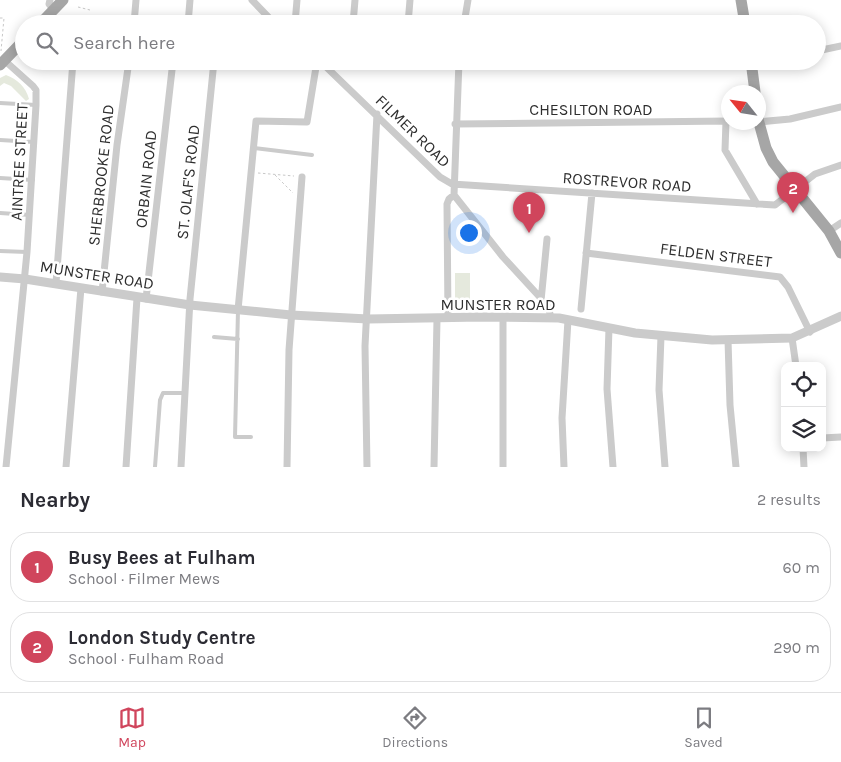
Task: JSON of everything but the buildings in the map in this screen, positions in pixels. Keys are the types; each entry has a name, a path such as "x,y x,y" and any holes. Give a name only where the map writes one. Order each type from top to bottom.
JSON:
{"main road":[{"path":"49,15 63,0"},
{"path":"741,0 744,15"},
{"path":"2,62 15,49"},
{"path":"753,70 754,85"},
{"path":"761,130 766,148 773,162 829,231 841,253"}],"street":[{"path":"135,15 136,0"},
{"path":"189,15 190,0"},
{"path":"252,0 266,15"},
{"path":"296,15 297,0"},
{"path":"354,15 355,0"},
{"path":"409,15 410,0"},
{"path":"466,15 468,0"},
{"path":"826,49 841,46"},
{"name":"AINTREE STREET","path":"2,62 36,90 33,180 6,467"},
{"path":"56,283 72,70"},
{"name":"SHERBROOKE ROAD","path":"102,292 117,145 128,70"},
{"name":"ORBAIN ROAD","path":"126,467 142,299 172,70"},
{"name":"ST. OLAF'S ROAD","path":"181,467 190,305 213,70"},
{"path":"238,310 256,121 307,122 315,70"},
{"name":"FILMER ROAD","path":"330,70 440,176 452,184 454,195 549,309 551,318"},
{"path":"452,184 458,70"},
{"path":"766,121 790,119 841,106"},
{"path":"367,467 365,346 368,319 377,114"},
{"name":"CHESILTON ROAD","path":"455,124 721,121"},
{"path":"726,130 725,150 757,204"},
{"name":"ROSTREVOR ROAD","path":"452,184 774,205 815,174 841,165"},
{"path":"288,467 291,315 302,177"},
{"path":"581,309 592,193"},
{"path":"448,318 446,291 448,204 449,199 454,195"},
{"path":"829,231 841,223"},
{"path":"541,301 547,240"},
{"name":"FELDEN STREET","path":"586,253 780,277 788,287 810,332"},
{"name":"MUNSTER ROAD","path":"0,277 56,283 142,299 291,315 368,319 551,318 661,336 728,340 792,338 810,332 841,316"},
{"path":"66,467 81,288"},
{"path":"503,317 503,467"},
{"path":"434,467 437,319"},
{"path":"564,467 562,418 568,320"},
{"path":"609,328 607,390 613,467"},
{"path":"661,336 659,390 664,467"},
{"path":"792,338 795,362"},
{"path":"728,340 729,396 736,467"},
{"path":"826,438 841,437"},
{"path":"803,452 804,467"}],"lane":[{"path":"0,103 36,105"},
{"path":"0,140 34,142"},
{"path":"254,148 312,155"},
{"path":"0,178 33,180"},
{"path":"0,213 30,216"},
{"path":"0,251 27,252"},
{"path":"580,322 581,309"},
{"path":"238,310 235,437 251,437"},
{"path":"214,337 238,339"},
{"path":"155,467 160,400 163,393 186,393"}],"path":[{"path":"78,7 90,10"},
{"path":"0,18 4,18 2,62"},
{"path":"251,172 302,177"},
{"path":"274,174 300,200"}],"shaded area":[{"path":"6,75 20,84 26,91 29,99 26,101 11,86 4,83 0,86 0,78"},
{"path":"455,273 470,273 470,299 455,299"}],"place":[{"name":"London Study Centre","path":"793,213"},
{"name":"Busy Bees at Fulham","path":"529,233"}]}
